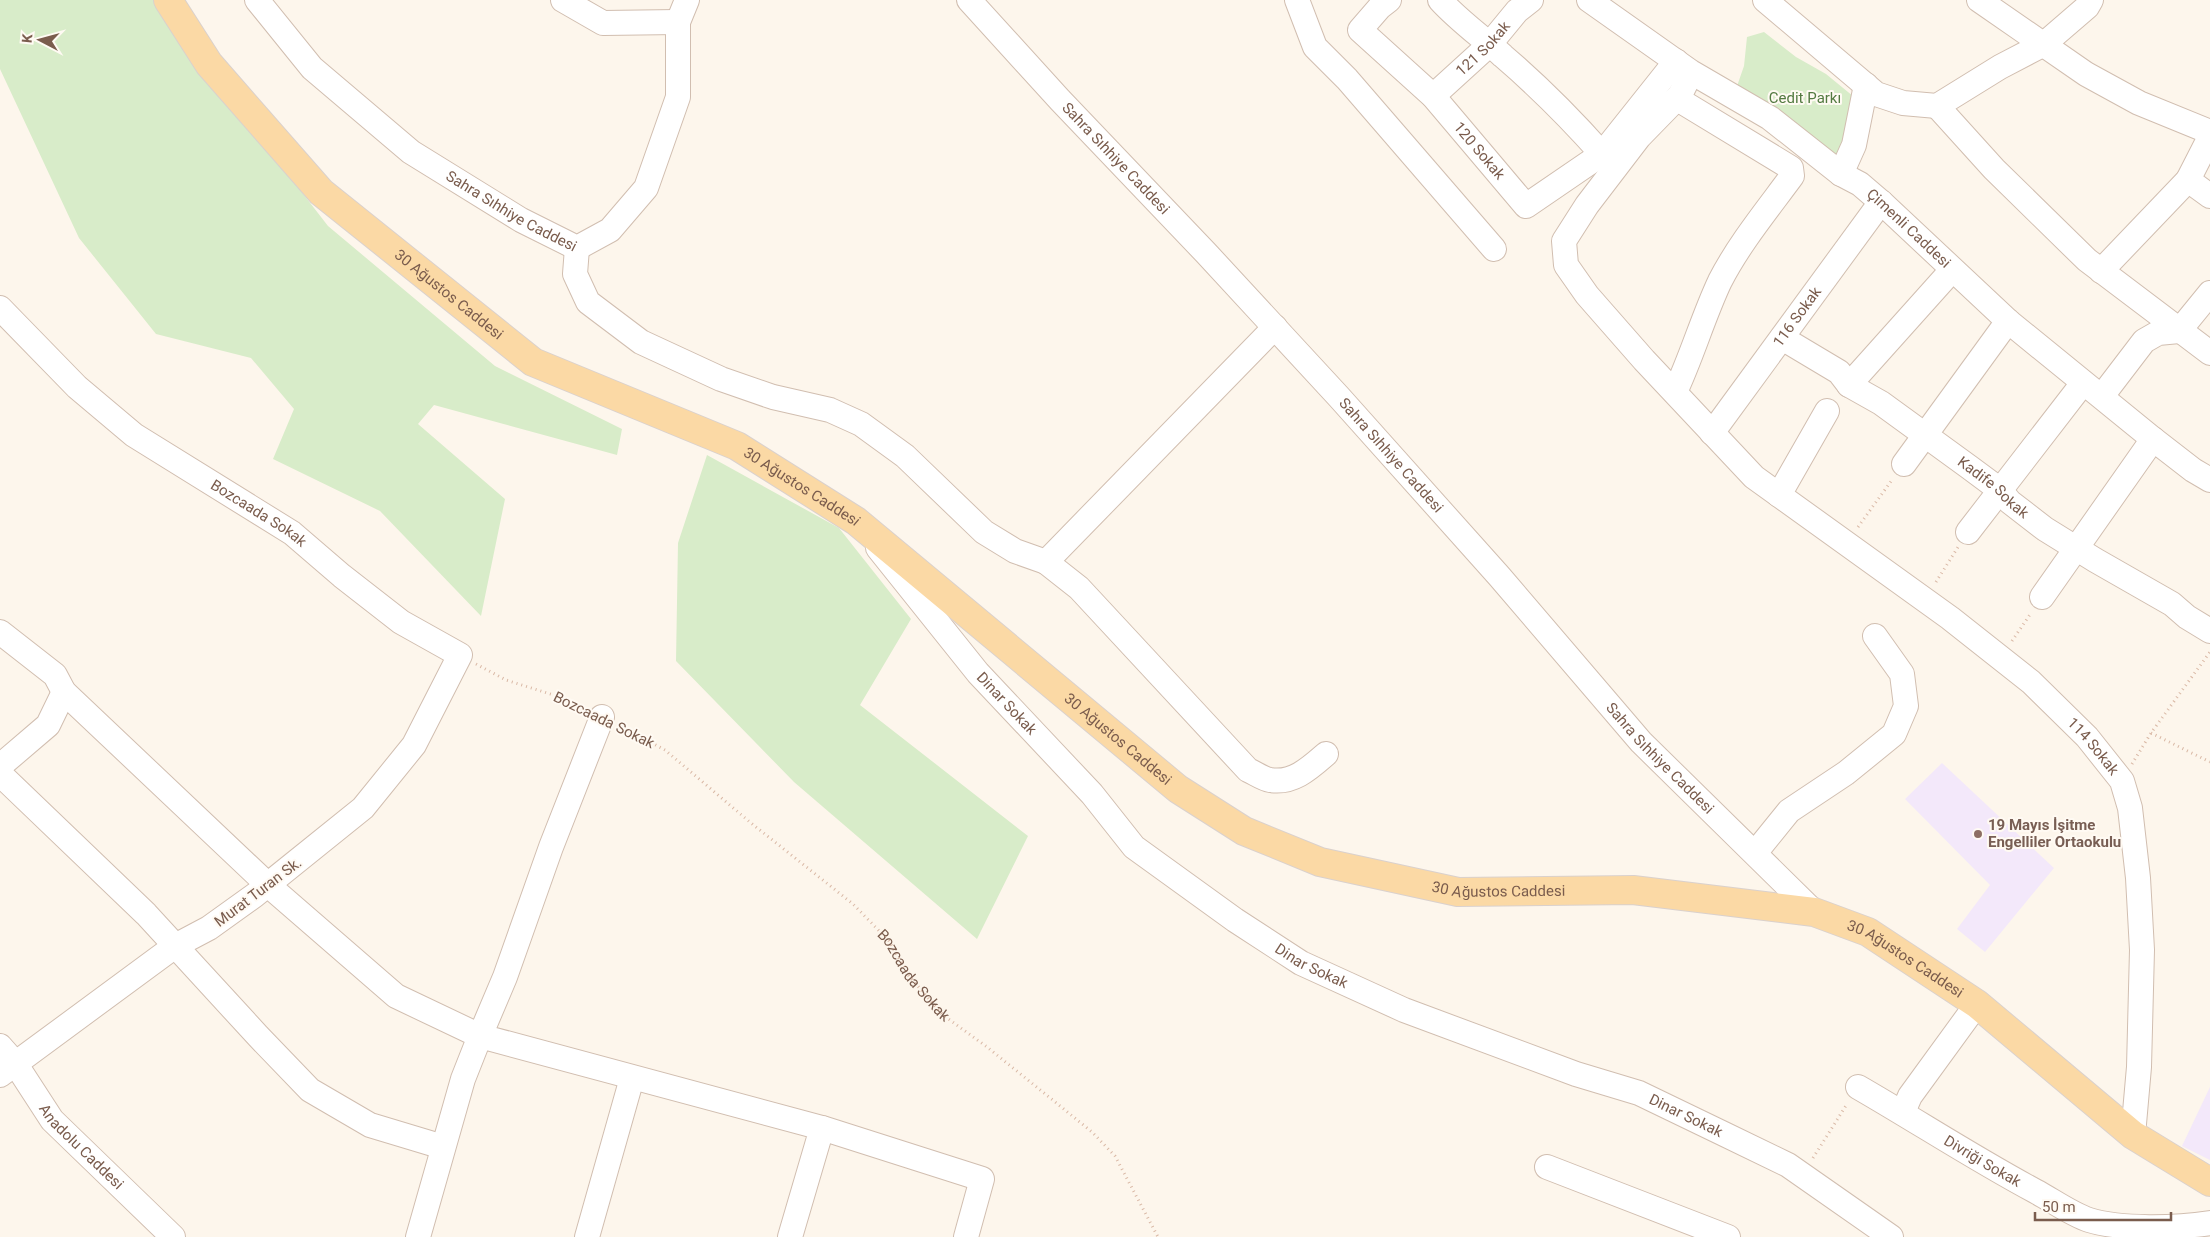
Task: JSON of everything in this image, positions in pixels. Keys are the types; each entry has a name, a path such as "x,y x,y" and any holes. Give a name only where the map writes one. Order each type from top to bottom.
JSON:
{"main road":[{"name":"30 Ağustos Caddesi","path":"168,0 209,64 321,192 533,362 737,446 856,520 1178,790 1244,831 1320,862 1458,892 1632,890 1814,912 1868,932 1977,1004 2133,1135 2210,1182"}],"street":[{"name":"Sahra Sıhhiye Caddesi","path":"257,0 312,68 411,152 521,220 577,248 610,230 646,188 678,97 678,22 687,0"},
{"path":"563,0 602,23 678,22"},
{"name":"Sahra Sıhhiye Caddesi","path":"968,0 1275,327 1500,576 1641,742 1814,912"},
{"path":"1297,0 1315,47 1347,79 1494,249"},
{"name":"120 Sokak","path":"1389,0 1360,30 1433,96 1526,206 1602,154"},
{"path":"1440,0 1454,15 1489,44 1576,125 1602,154 1684,67"},
{"name":"121 Sokak","path":"1433,96 1489,44 1517,11 1531,0"},
{"name":"Çimenli Caddesi","path":"1590,0 1684,67 1770,118 1841,174 1860,184 2008,320 2153,439 2193,470 2210,480"},
{"path":"1765,0 1876,94 1902,103 1937,106 2000,67 2044,44 2087,7 2091,0"},
{"path":"1979,0 2086,74 2139,103 2210,132"},
{"name":"114 Sokak","path":"1684,67 1680,95 1640,137 1587,205 1564,241 1566,265 1587,295 1754,477 1925,600 2031,682 2087,737 2122,781 2130,808 2138,878 2142,950 2139,1067 2133,1135"},
{"path":"1841,174 1854,145 1866,86"},
{"path":"1676,392 1720,281 1752,229 1792,176 1791,168 1684,103 1680,95"},
{"path":"1937,106 1994,169 2087,260 2210,353"},
{"path":"2101,271 2188,180 2210,137"},
{"path":"2188,180 2210,196"},
{"name":"116 Sokak","path":"1712,433 1881,202"},
{"path":"577,248 575,274 588,302 641,342 721,379 773,397 830,410 861,424 905,456 984,532 1015,551 1046,562 1078,588 1248,770 1270,780 1293,778 1305,772 1326,754"},
{"path":"1849,385 1952,270"},
{"path":"1968,532 2000,490 2093,390 2144,341 2158,333 2179,331 2210,293"},
{"name":"Bozcaada Sokak","path":"0,308 77,387 134,435 292,533 342,576 401,622 460,655"},
{"path":"1904,464 2008,320"},
{"path":"1046,562 1275,327"},
{"name":"Kadife Sokak","path":"1782,338 1839,372 1849,385 1881,403 2000,490 2010,502 2045,529 2172,604 2187,617 2210,631"},
{"path":"1779,495 1827,411"},
{"path":"2042,597 2153,439"},
{"name":"Dinar Sokak","path":"856,520 978,672 1092,794 1134,847 1235,920 1301,963 1404,1010 1576,1074 1638,1093 1788,1166 1891,1237"},
{"path":"0,632 55,676 64,692 268,885 396,996 480,1036 822,1128 982,1179 966,1237"},
{"path":"1755,853 1789,811 1846,773 1894,734 1906,706 1902,674 1875,636"},
{"name":"Murat Turan Sk.","path":"5,1061 175,946 209,928 268,885 363,808 414,745 460,655"},
{"path":"0,766 48,725 64,692"},
{"path":"418,1237 463,1079 505,977 551,847 602,717"},
{"path":"0,774 146,914 310,1090 370,1125 443,1146"},
{"path":"1903,1112 1910,1096 1977,1004"},
{"name":"Anadolu Caddesi","path":"5,1061 52,1120 173,1237"},
{"path":"587,1237 632,1078"},
{"name":"Divriği Sokak","path":"1858,1087 1903,1112 2016,1181 2088,1220 2124,1226 2192,1226 2210,1223"},
{"path":"790,1237 822,1128"},
{"path":"1547,1167 1728,1237"},
{"path":"2194,1237 2210,1228"}],"path":[{"path":"1846,544 1904,464"},
{"path":"1925,600 1968,532"},
{"path":"2000,658 2042,597"},
{"path":"2122,781 2151,733 2210,652"},
{"name":"Bozcaada Sokak","path":"460,655 506,680 566,699 665,750 751,824 853,904 889,941 909,976 942,1015 987,1046 1092,1132 1115,1156 1158,1237"},
{"path":"2151,733 2210,762"},
{"path":"1803,1176 1858,1087"}],"shaded area":[{"name":"19 Mayıs İşitme Engelliler Ortaokulu","path":"1942,763 2054,868 1985,952 1957,929 1990,885 1905,799"},
{"path":"2210,1087 2210,1160 2182,1146"}],"green space":[{"path":"0,0 153,0 328,226 495,366 622,429 617,455 434,405 418,424 505,499 481,616 380,511 273,459 294,409 251,358 156,334 79,238 0,69"},
{"name":"Cedit Parkı","path":"1764,32 1796,57 1826,74 1859,101 1841,163 1736,89 1744,66 1747,37"},
{"path":"707,455 839,528 911,619 860,705 1028,836 977,939 794,782 676,661 678,543"}],"place":[{"name":"19 Mayıs İşitme Engelliler Ortaokulu","path":"1978,834"}]}
